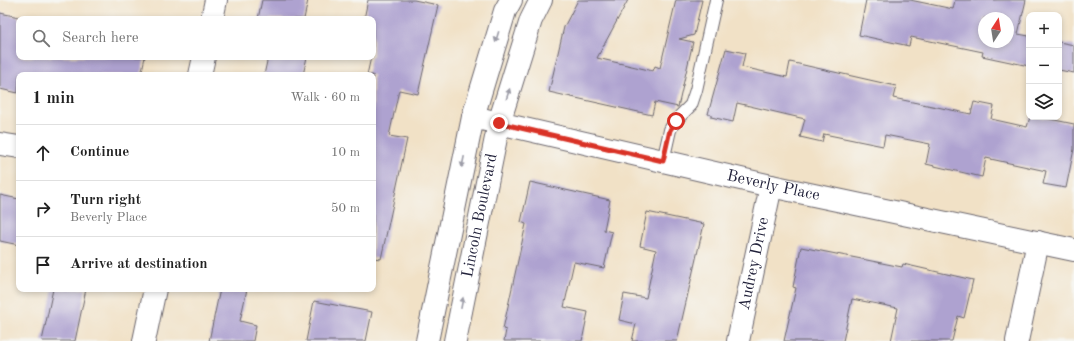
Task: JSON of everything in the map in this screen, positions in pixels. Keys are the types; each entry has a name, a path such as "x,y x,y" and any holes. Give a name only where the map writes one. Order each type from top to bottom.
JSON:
{"street":[{"path":"213,16 216,0"},
{"name":"Lincoln Boulevard","path":"427,341 473,117 505,11 510,0"},
{"name":"Lincoln Boulevard","path":"455,341 499,123 531,20 541,0"},
{"path":"201,72 203,60"},
{"name":"Beverly Place","path":"473,117 771,186 1074,250"},
{"path":"0,144 16,147"},
{"name":"Audrey Drive","path":"738,341 771,186"},
{"path":"1017,341 1038,242"},
{"path":"144,341 154,292"}],"lane":[{"path":"663,161 670,130 691,105 696,90 716,0"}],"building":[{"path":"262,0 308,0 305,16 259,16"},
{"path":"368,0 414,0 438,5 418,94 399,90 389,136 407,139 381,259 376,258 376,72 368,72 370,60 376,60 376,16 365,16"},
{"path":"578,0 628,0 597,58 653,71 655,66 660,68 676,0 702,0 694,35 679,39 693,42 678,107 655,102 652,115 549,92 564,27"},
{"path":"866,0 910,0 953,9 955,0 1026,0 1018,34 1026,35 1026,65 982,56 983,52 911,37 909,46 859,35"},
{"path":"0,13 16,16 16,60 144,60 142,72 16,72 16,93 0,89"},
{"path":"1062,43 1074,45 1074,73 1062,71"},
{"path":"726,49 745,53 742,67 787,77 790,62 896,86 893,98 971,114 974,102 994,106 991,119 1027,127 1029,120 1055,120 1074,124 1074,149 1066,188 1043,184 1046,171 986,158 982,177 926,164 930,144 885,135 883,146 824,134 822,142 800,137 805,119 737,103 733,122 711,117 711,115 708,114"},
{"path":"267,60 306,60 304,72 265,72"},
{"path":"530,182 610,200 604,230 612,232 604,268 574,262 564,307 588,312 582,341 504,341 506,330 503,329 526,224 521,222"},
{"path":"0,195 16,198 16,244 0,241"},
{"path":"647,212 704,224 677,341 632,341 636,324 619,320 624,294 646,298 656,250 640,246"},
{"path":"801,247 902,267 903,264 973,280 964,318 958,316 952,341 891,341 898,308 852,299 843,341 784,341 796,288 793,287"},
{"path":"52,292 85,292 75,341 42,341"},
{"path":"219,292 246,292 240,321 256,325 253,341 209,341"},
{"path":"314,301 372,312 366,341 306,341"}],"route":[{"path":"499,123 663,161 670,130 676,121"}]}
